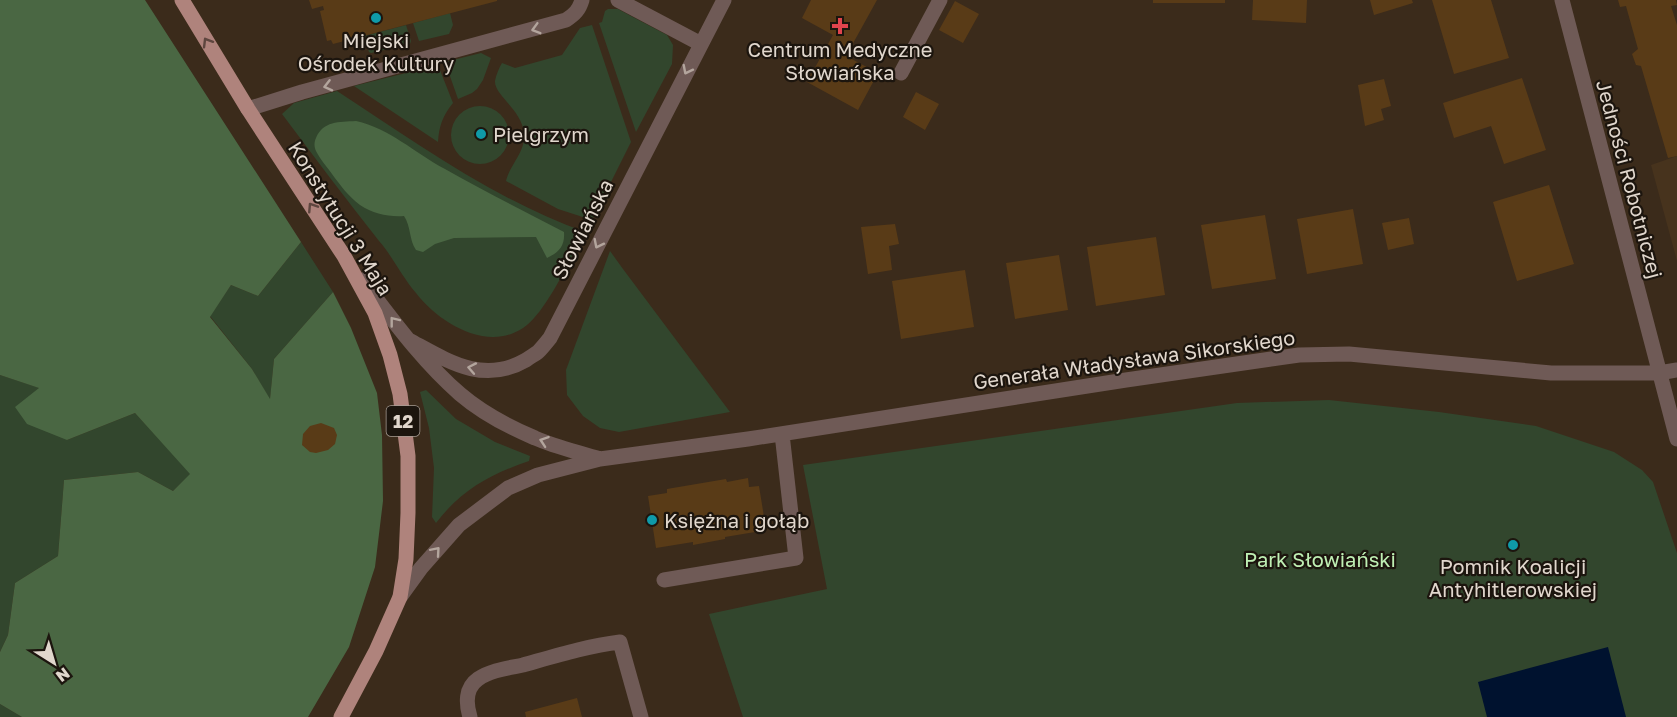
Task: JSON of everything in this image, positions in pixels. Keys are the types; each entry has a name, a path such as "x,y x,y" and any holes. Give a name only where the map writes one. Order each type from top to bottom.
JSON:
{"main road":[{"name":"Konstytucji 3 Maja","path":"182,0 248,109 344,256 375,313 400,394 408,456 406,559 400,597 376,651 341,717"}],"street":[{"path":"248,109 302,92 566,20 576,14 582,0"},
{"path":"618,0 701,44"},
{"name":"Słowiańska","path":"409,340 468,368 496,371 515,366 537,353 550,338 724,0"},
{"path":"901,72 940,0"},
{"name":"Jedności Robotniczej","path":"1562,0 1677,439"},
{"name":"Generała Władysława Sikorskiego","path":"344,256 430,365 461,394 484,411 536,439 600,459"},
{"name":"Generała Władysława Sikorskiego","path":"400,597 421,568 459,525 507,488 538,475 600,459 782,434 1299,355 1349,354 1551,373 1659,373 1677,370"},
{"path":"664,580 796,558 782,434"},
{"path":"470,717 467,705 468,696 471,687 478,679 601,644 620,642 640,717"}],"shaded area":[{"path":"1677,156 1677,261 1651,165"}],"green space":[{"path":"0,0 145,0 301,242 258,296 231,285 210,317 252,369 270,399 274,359 333,292 351,328 377,393 382,435 383,501 375,567 349,647 308,717 22,717 0,704 0,652 8,635 15,583 58,556 64,480 138,472 173,491 190,474 135,413 67,440 27,424 15,407 39,388 0,375"},
{"path":"618,9 667,35 673,45 672,64 636,132 599,23 602,22 605,11"},
{"path":"450,13 453,25 449,34 419,41 413,23"},
{"path":"406,25 410,44 369,52 364,36"},
{"path":"592,25 631,142 592,220 558,209 506,181 523,146 524,133 518,117 499,92 495,81 502,63 515,68 562,55 580,28"},
{"path":"481,53 491,58 483,80 472,93 458,99 445,62"},
{"path":"438,65 453,103 442,121 438,142 354,86"},
{"path":"337,91 488,187 552,219 585,232 541,310 523,328 509,335 494,337 465,331 450,324 437,314 411,287 384,247 282,114 294,103"},
{"path":"480,106 491,108 504,119 509,135 507,146 496,159 480,164 469,162 456,151 451,135 453,124 464,111"},
{"path":"356,121 380,129 434,163 564,232 560,248 547,258 536,237 454,238 435,244 423,252 416,250 404,216 381,214 360,205 341,187 316,151 315,140 319,132 327,125"},
{"path":"301,242 333,292 274,359 270,400 252,369 210,316 231,285 258,296"},
{"path":"610,251 730,412 619,432 600,428 583,416 567,395 566,370"},
{"path":"0,375 40,388 67,440 135,413 191,474 173,491 138,472 64,480 58,556 15,583 8,635 0,652"},
{"path":"426,390 456,419 495,442 530,456 529,461 489,478 466,492 436,523 432,517 434,468 429,428 420,392"},
{"name":"Park Słowiański","path":"1329,400 1439,412 1536,426 1614,452 1642,470 1653,482 1677,553 1677,717 743,717 709,614 827,589 803,465 1237,403"},
{"path":"0,704 22,717 0,717"}],"water":[{"path":"1608,647 1626,717 1487,717 1478,682"}],"building":[{"name":"Miejski Ośrodek Kultury","path":"309,0 497,1 333,44 331,40 327,41 320,11 324,10 323,6 312,9"},
{"path":"811,0 877,0 846,56 878,73 858,110 807,82 833,35 802,18"},
{"path":"1153,0 1225,0 1225,3 1153,3"},
{"path":"1253,0 1307,0 1306,23 1252,20"},
{"path":"1370,0 1412,0 1413,3 1374,15"},
{"path":"1432,0 1491,0 1509,58 1454,74"},
{"path":"1618,0 1676,0 1677,5 1671,6 1677,25 1677,156 1668,158 1641,66 1636,65 1632,54 1638,49 1626,6 1620,7"},
{"path":"955,1 979,14 963,43 939,30"},
{"path":"1522,78 1546,150 1504,164 1491,126 1454,138 1443,103"},
{"path":"1384,79 1391,106 1381,109 1384,120 1365,126 1358,85"},
{"path":"916,92 939,104 925,130 903,117"},
{"path":"1549,185 1574,264 1517,281 1493,202"},
{"path":"1353,209 1363,264 1307,274 1297,219"},
{"path":"1265,215 1276,279 1212,289 1201,225"},
{"path":"1409,218 1414,244 1388,250 1382,223"},
{"path":"895,224 899,244 889,246 892,270 868,274 861,227"},
{"path":"1156,237 1165,295 1096,306 1087,247"},
{"path":"1059,255 1068,310 1015,319 1006,263"},
{"path":"965,270 974,327 901,339 892,281"},
{"path":"321,423 334,428 337,435 335,444 328,450 310,452 302,445 303,434 310,426"},
{"path":"748,478 749,487 759,486 765,523 754,525 755,532 693,545 693,542 656,548 648,496 667,493 667,489 726,479 727,482"},
{"path":"577,698 582,717 526,717 525,712"}],"place":[{"name":"Miejski Ośrodek Kultury","path":"376,18"},
{"name":"Centrum Medyczne Słowiańska","path":"840,26"},
{"name":"Pielgrzym","path":"481,134"},
{"name":"Księżna i gołąb","path":"652,520"},
{"name":"Pomnik Koalicji Antyhitlerowskiej","path":"1513,545"}]}
